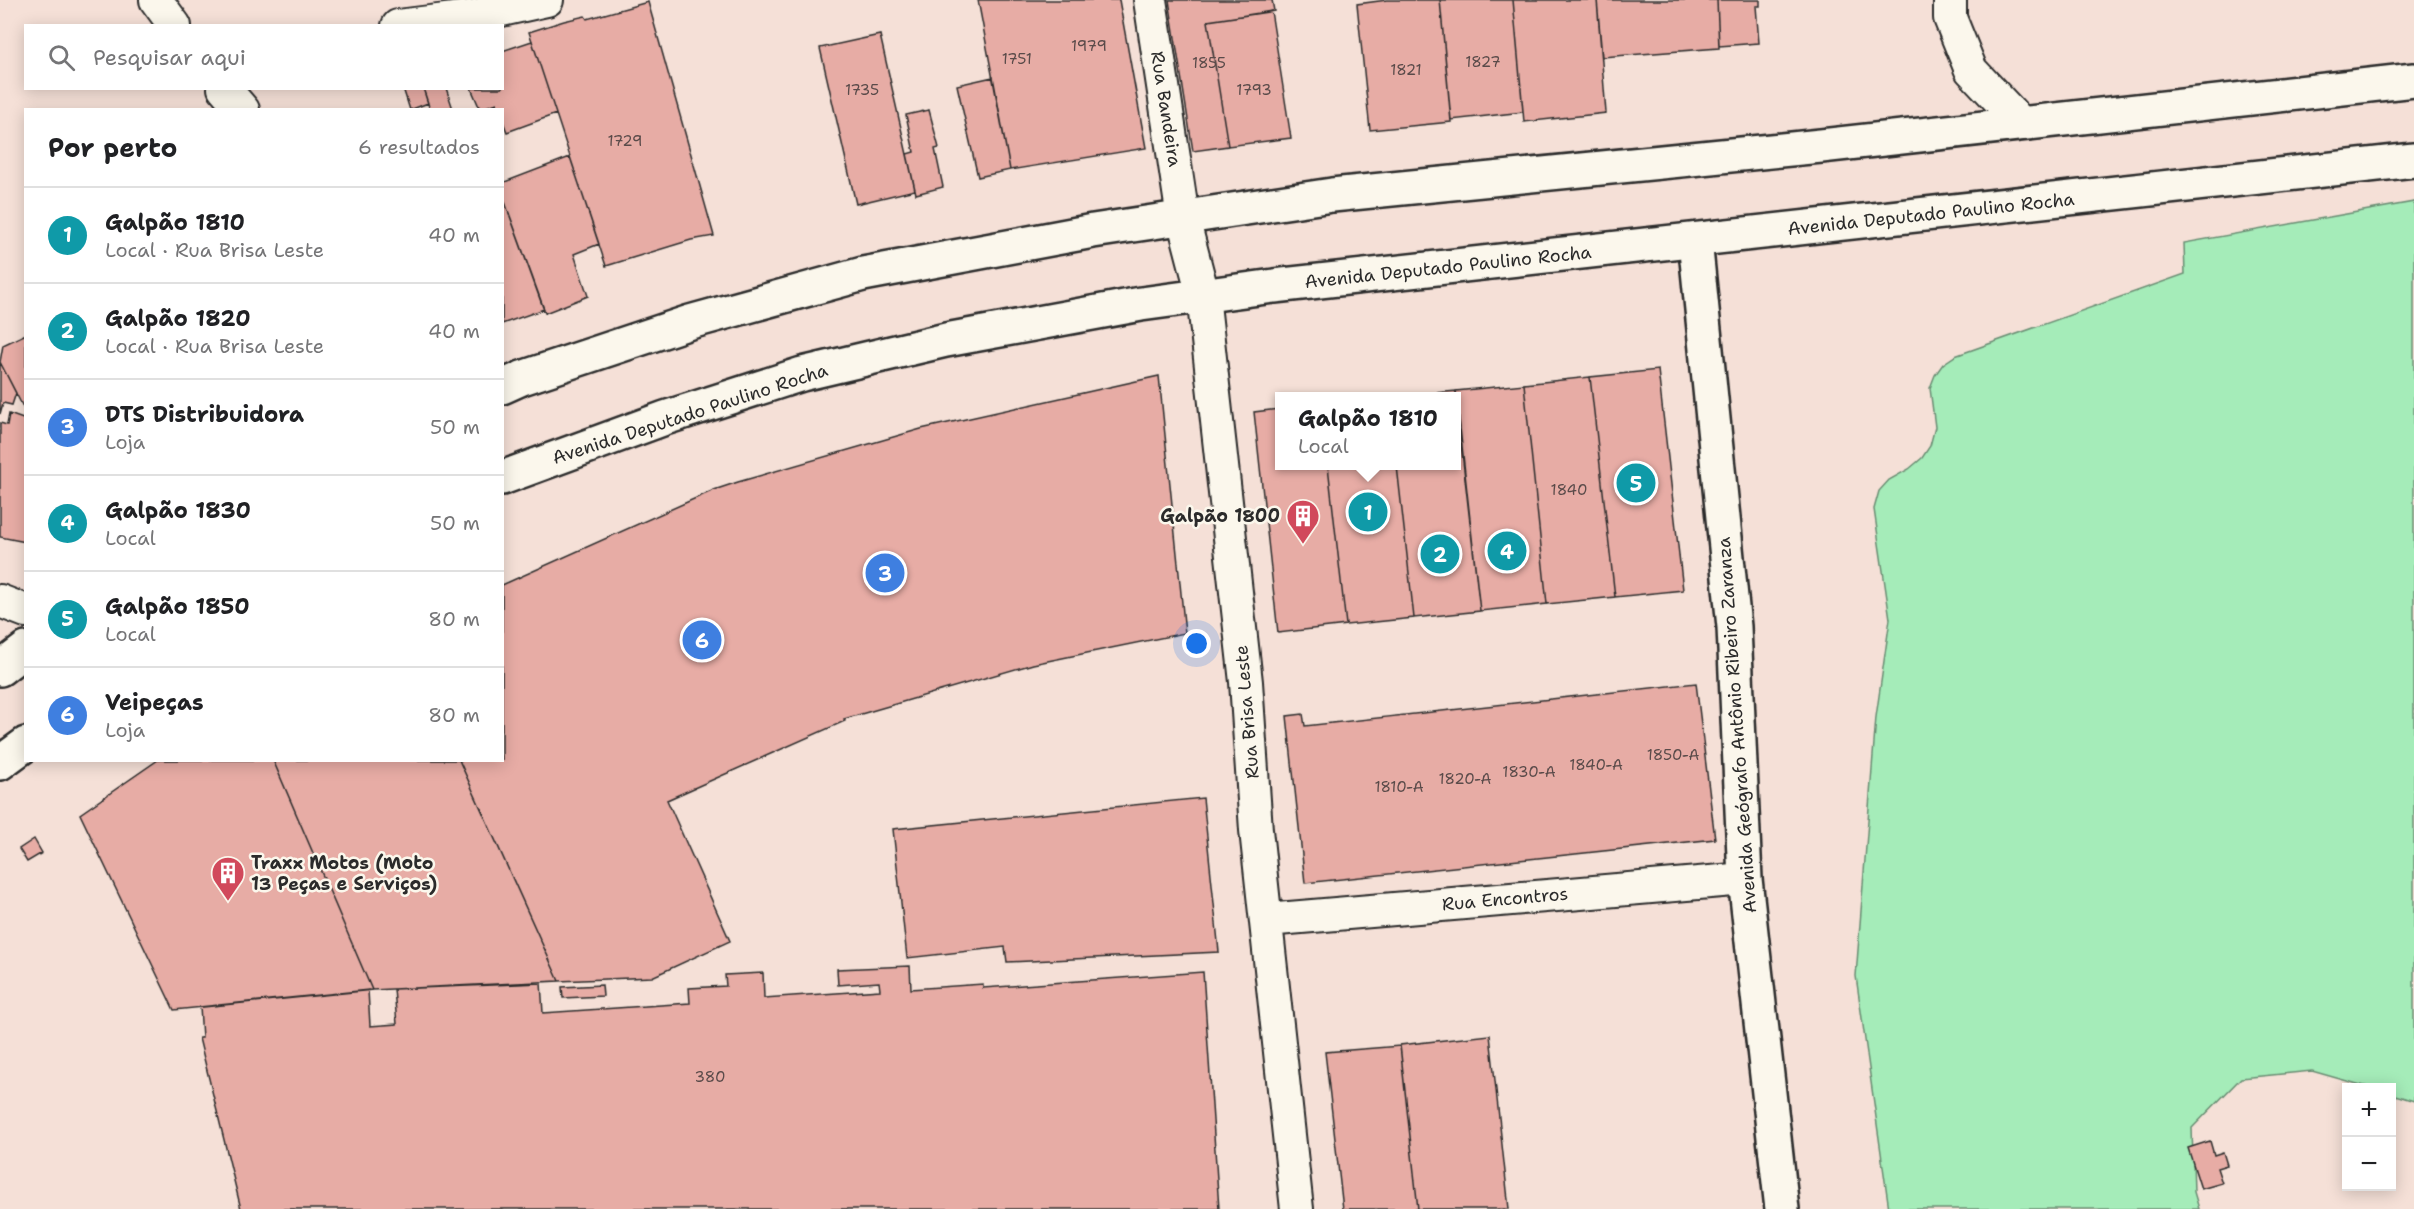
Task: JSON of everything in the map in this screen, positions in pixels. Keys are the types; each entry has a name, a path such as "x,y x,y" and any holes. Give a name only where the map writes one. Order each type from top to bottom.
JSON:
{"main road":[{"path":"504,386 690,322 863,274 1093,231 1332,195 2022,124 2411,80"},
{"name":"Avenida Deputado Paulino Rocha","path":"504,477 665,418 802,374 946,340 1141,304 1274,286 2414,159"},
{"name":"Avenida Geógrafo Antônio Ribeiro Zaranza","path":"1695,240 1734,627 1745,879 1782,1209"},
{"path":"0,669 24,651"},
{"path":"0,763 24,745"}],"street":[{"path":"156,0 174,24"},
{"path":"414,24 470,17 547,0"},
{"name":"Rua Bandeira","path":"1150,0 1183,218"},
{"path":"1950,0 1950,18 1971,70 2022,124"},
{"path":"226,90 241,108"},
{"name":"Rua Brisa Leste","path":"1183,218 1203,296 1246,682 1256,830 1297,1209"},
{"path":"0,601 24,610"},
{"name":"Rua Encontros","path":"1266,920 1745,879"}],"green space":[{"path":"2414,202 2414,1101 2396,1095 2396,1083 2354,1083 2312,1071 2241,1078 2192,1128 2194,1192 2199,1209 1889,1209 1856,976 1876,717 1890,619 1874,509 1879,491 1889,480 1909,469 1922,458 1930,446 1935,427 1930,388 1943,364 1955,356 2185,274 2184,243"}],"building":[{"path":"978,0 1119,0 1146,148 1010,170"},
{"path":"1169,0 1272,0 1274,11 1208,21 1228,146 1193,151"},
{"path":"1387,0 1440,0 1451,122 1370,130 1357,4"},
{"path":"1440,0 1513,0 1523,112 1451,120"},
{"path":"1513,0 1597,0 1606,113 1524,122"},
{"path":"1597,0 1717,0 1719,48 1602,57"},
{"path":"1717,0 1760,0 1760,6 1756,6 1759,43 1719,46"},
{"path":"648,2 714,236 691,240 606,266 529,32 564,21 585,16 587,19"},
{"path":"1271,11 1291,138 1228,146 1208,21"},
{"path":"880,35 915,190 856,204 820,48"},
{"path":"532,41 556,114 507,132 504,124 504,108 498,108 497,103 480,108 472,90 504,90 504,50"},
{"path":"993,77 1010,170 978,177 957,85"},
{"path":"404,90 424,90 428,103 409,108"},
{"path":"424,90 447,90 453,108 429,108"},
{"path":"929,110 939,148 935,149 943,187 916,194 907,154 914,152 906,115"},
{"path":"570,157 599,244 574,254 588,296 545,313 504,200 504,182"},
{"path":"504,199 544,309 504,323"},
{"path":"24,335 24,409 0,362 3,345"},
{"path":"0,362 16,393 12,405 3,403 0,414"},
{"path":"1658,370 1683,590 1615,597 1590,377"},
{"path":"1159,376 1185,633 1033,664 844,719 845,721 667,800 730,941 652,977 559,981 460,762 504,762 504,584 714,490 921,429"},
{"path":"1590,377 1615,597 1547,604 1524,384"},
{"path":"1524,384 1547,604 1480,611 1461,437 1461,392 1456,391"},
{"name":"Galpão 1800","path":"1275,410 1275,470 1328,470 1346,625 1278,633 1254,412"},
{"path":"9,414 24,419 24,542 0,537 0,423 7,425"},
{"path":"1461,443 1480,611 1414,618 1397,470 1461,470"},
{"path":"1328,470 1397,470 1414,618 1346,625"},
{"path":"1696,683 1715,839 1305,883 1287,716 1303,714 1305,726"},
{"name":"Traxx Motos (Moto 13 Peças e Serviços)","path":"155,762 274,762 372,990 174,1010 80,814"},
{"path":"274,762 460,762 559,981 372,990"},
{"path":"1203,798 1219,952 1007,962 1005,947 907,958 893,829"},
{"path":"34,839 42,853 27,862 19,849"},
{"path":"910,966 911,989 983,984 983,988 1203,972 1219,1209 241,1209 199,1038 202,1038 200,1007 368,990 370,1026 397,1024 394,989 541,983 543,1013 690,1003 689,988 726,986 725,975 763,973 764,998 880,990 879,982 838,985 837,969"},
{"path":"602,985 603,996 563,998 562,987"},
{"path":"1490,1035 1509,1209 1418,1209 1400,1045"},
{"path":"1400,1046 1418,1209 1343,1209 1325,1052"},
{"path":"2210,1141 2214,1155 2223,1152 2227,1165 2217,1168 2222,1183 2201,1189 2188,1148"}],"place":[{"name":"Galpão 1850","path":"1636,483"},
{"name":"Galpão 1810","path":"1368,512"},
{"name":"Galpão 1800","path":"1303,545"},
{"name":"Galpão 1830","path":"1507,551"},
{"name":"Galpão 1820","path":"1440,554"},
{"name":"DTS Distribuidora","path":"885,573"},
{"name":"Veipeças","path":"702,640"},
{"name":"Traxx Motos (Moto 13 Peças e Serviços)","path":"228,902"}]}
